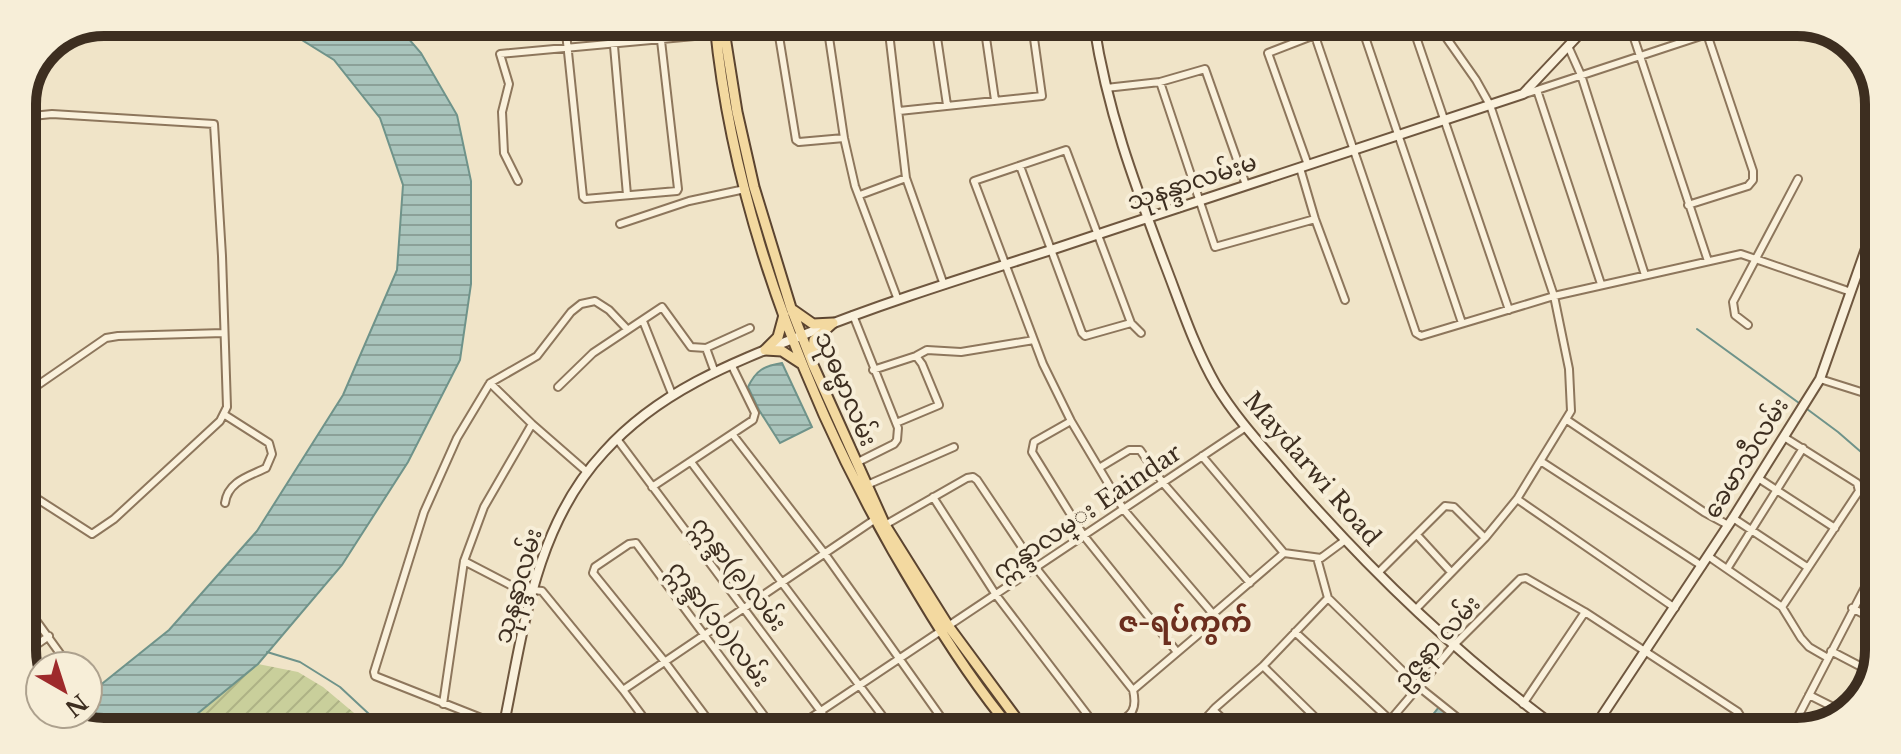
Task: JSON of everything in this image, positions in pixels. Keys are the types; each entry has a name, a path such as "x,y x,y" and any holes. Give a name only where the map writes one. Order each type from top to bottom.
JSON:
{"main road":[{"name":"သုဓမ္မာလမ်း","path":"720,36 727,110 745,189 846,462 874,520 1004,718"},
{"name":"သုဓမ္မာလမ်း","path":"721,36 764,236"},
{"path":"765,350 778,337 788,310 813,324 833,323"},
{"path":"765,350 782,351 809,366 814,340 833,323"},
{"name":"သုဓမ္မာလမ်း","path":"809,366 885,525 945,630 1015,718"}],"street":[{"path":"567,36 583,197 678,189 661,36"},
{"path":"613,36 627,195"},
{"path":"518,181 504,153 502,112 509,84 502,70 500,54 678,36"},
{"path":"779,36 798,141 844,138"},
{"path":"830,36 844,138 855,186 898,300"},
{"path":"890,36 906,178 944,285"},
{"path":"937,36 947,105"},
{"path":"986,36 995,100"},
{"path":"899,111 1042,96 1034,36"},
{"name":"Maydarwi Road","path":"1096,36 1104,89 1148,218 1218,387 1246,427 1344,541 1454,645 1543,718"},
{"path":"1365,36 1462,323"},
{"path":"1416,36 1509,310"},
{"path":"1416,609 1485,538 1517,499 1571,411 1569,369 1554,296 1490,105 1445,36"},
{"path":"1523,94 1578,36"},
{"path":"1633,36 1708,261"},
{"path":"1523,94 1701,36"},
{"path":"1688,205 1748,186 1753,180 1708,36"},
{"path":"1345,300 1315,219 1304,166 1268,53 1315,37 1416,333 1421,336 1554,296 1741,254 1851,292"},
{"path":"1568,46 1581,75 1645,275"},
{"path":"1104,89 1160,82 1205,69 1246,185"},
{"path":"1160,82 1217,248 1315,219"},
{"path":"1537,90 1601,284"},
{"name":"သုနန္ဒာလမ်းမ","path":"833,323 1523,94"},
{"path":"36,116 214,124 227,407 225,415 114,519 92,534 36,498"},
{"path":"1141,333 1131,323 1066,150 974,181 1030,332 1071,421 1124,510 1213,614"},
{"path":"1020,166 1085,336 1131,323"},
{"path":"860,195 906,178"},
{"path":"1748,325 1735,315 1733,302 1798,179"},
{"path":"620,224 689,201 745,189"},
{"name":"ခေမာသီလမ်း","path":"1601,718 1675,608 1820,379 1865,260"},
{"path":"478,718 378,679 374,672 424,512 457,438 490,383 537,356 571,312 581,304 595,301 609,310 627,329"},
{"path":"558,387 593,353 662,307 691,347 706,348 750,328"},
{"path":"853,315 896,423 897,440 856,463"},
{"path":"643,321 672,394"},
{"name":"သုနန္ဒာလမ်း","path":"505,718 532,590 546,547 562,512 587,472 617,439 672,394 714,370 833,323"},
{"path":"36,386 106,338 224,333"},
{"path":"873,370 927,350 961,352 1034,340"},
{"path":"706,348 714,370"},
{"path":"896,423 939,405 916,356"},
{"path":"652,487 753,420 755,413 731,364"},
{"path":"1820,379 1865,393"},
{"path":"490,383 587,472"},
{"path":"225,415 269,443 272,454 266,468 251,473 229,489 225,503"},
{"path":"1567,420 1704,512 1752,530 1807,567"},
{"path":"1071,421 1034,442 1032,452 1084,536 1177,652"},
{"path":"443,704 464,561 484,507 532,424"},
{"name":"ဣန္ဒာလမ္း Eaindar","path":"811,718 1246,427"},
{"path":"733,435 825,554 942,718"},
{"path":"1782,607 1859,491 1859,486 1784,437"},
{"name":"ဣန္ဒာ(၉)လမ်း","path":"617,439 827,718"},
{"path":"867,485 954,447"},
{"path":"1727,569 1803,448"},
{"path":"1099,468 1129,450 1138,449 1163,483 1250,583"},
{"path":"1202,456 1284,553 1317,558 1329,554 1344,541"},
{"path":"691,462 884,718"},
{"path":"1542,462 1702,566"},
{"path":"885,525 973,477 1036,568 1133,690 1136,705 1124,718"},
{"path":"1758,478 1835,528"},
{"path":"933,497 996,595 1090,718"},
{"path":"1517,499 1675,608"},
{"path":"1378,573 1445,506 1450,506 1485,538"},
{"path":"623,690 874,520"},
{"path":"1417,535 1451,572"},
{"name":"ဣန္ဒာ(၁၀)လမ်း","path":"665,662 593,573 633,543 766,718"},
{"path":"1133,690 1206,628 1213,614 1284,553"},
{"path":"1708,556 1782,607 1809,647 1862,669"},
{"path":"1317,558 1328,598 1419,687 1458,718"},
{"path":"464,561 516,588 542,591 644,718"},
{"name":"ဥဇ္ဇနာ လမ်း","path":"1392,718 1454,645 1520,579 1530,579 1585,612"},
{"path":"1797,718 1865,585"},
{"path":"1206,718 1263,666 1328,598"},
{"path":"1852,608 1865,615"},
{"path":"1523,704 1585,612 1738,712 1741,718"},
{"path":"36,619 58,650"},
{"path":"1295,632 1385,718"},
{"path":"36,645 49,636"},
{"path":"665,662 707,718"},
{"path":"1263,666 1316,718"},
{"path":"1809,695 1833,707"},
{"path":"1213,710 1222,718"}],"green space":[{"path":"258,664 298,672 323,687 360,718 192,718"}],"water":[{"path":"295,36 406,36 421,53 457,115 471,181 471,284 460,360 408,462 342,565 258,664 192,718 104,718 104,682 169,630 257,531 343,395 397,270 403,185 380,118 334,60"},
{"path":"782,363 812,427 780,443 748,387 761,370"},
{"path":"1439,707 1453,718 1430,718"}],"waterway":[{"path":"1697,329 1799,403"},
{"path":"1807,409 1865,455"},
{"path":"267,652 300,662 340,687 373,718"}],"district":[{"name":"ဇ-ရပ်ကွက်","path":"1185,622"}]}
